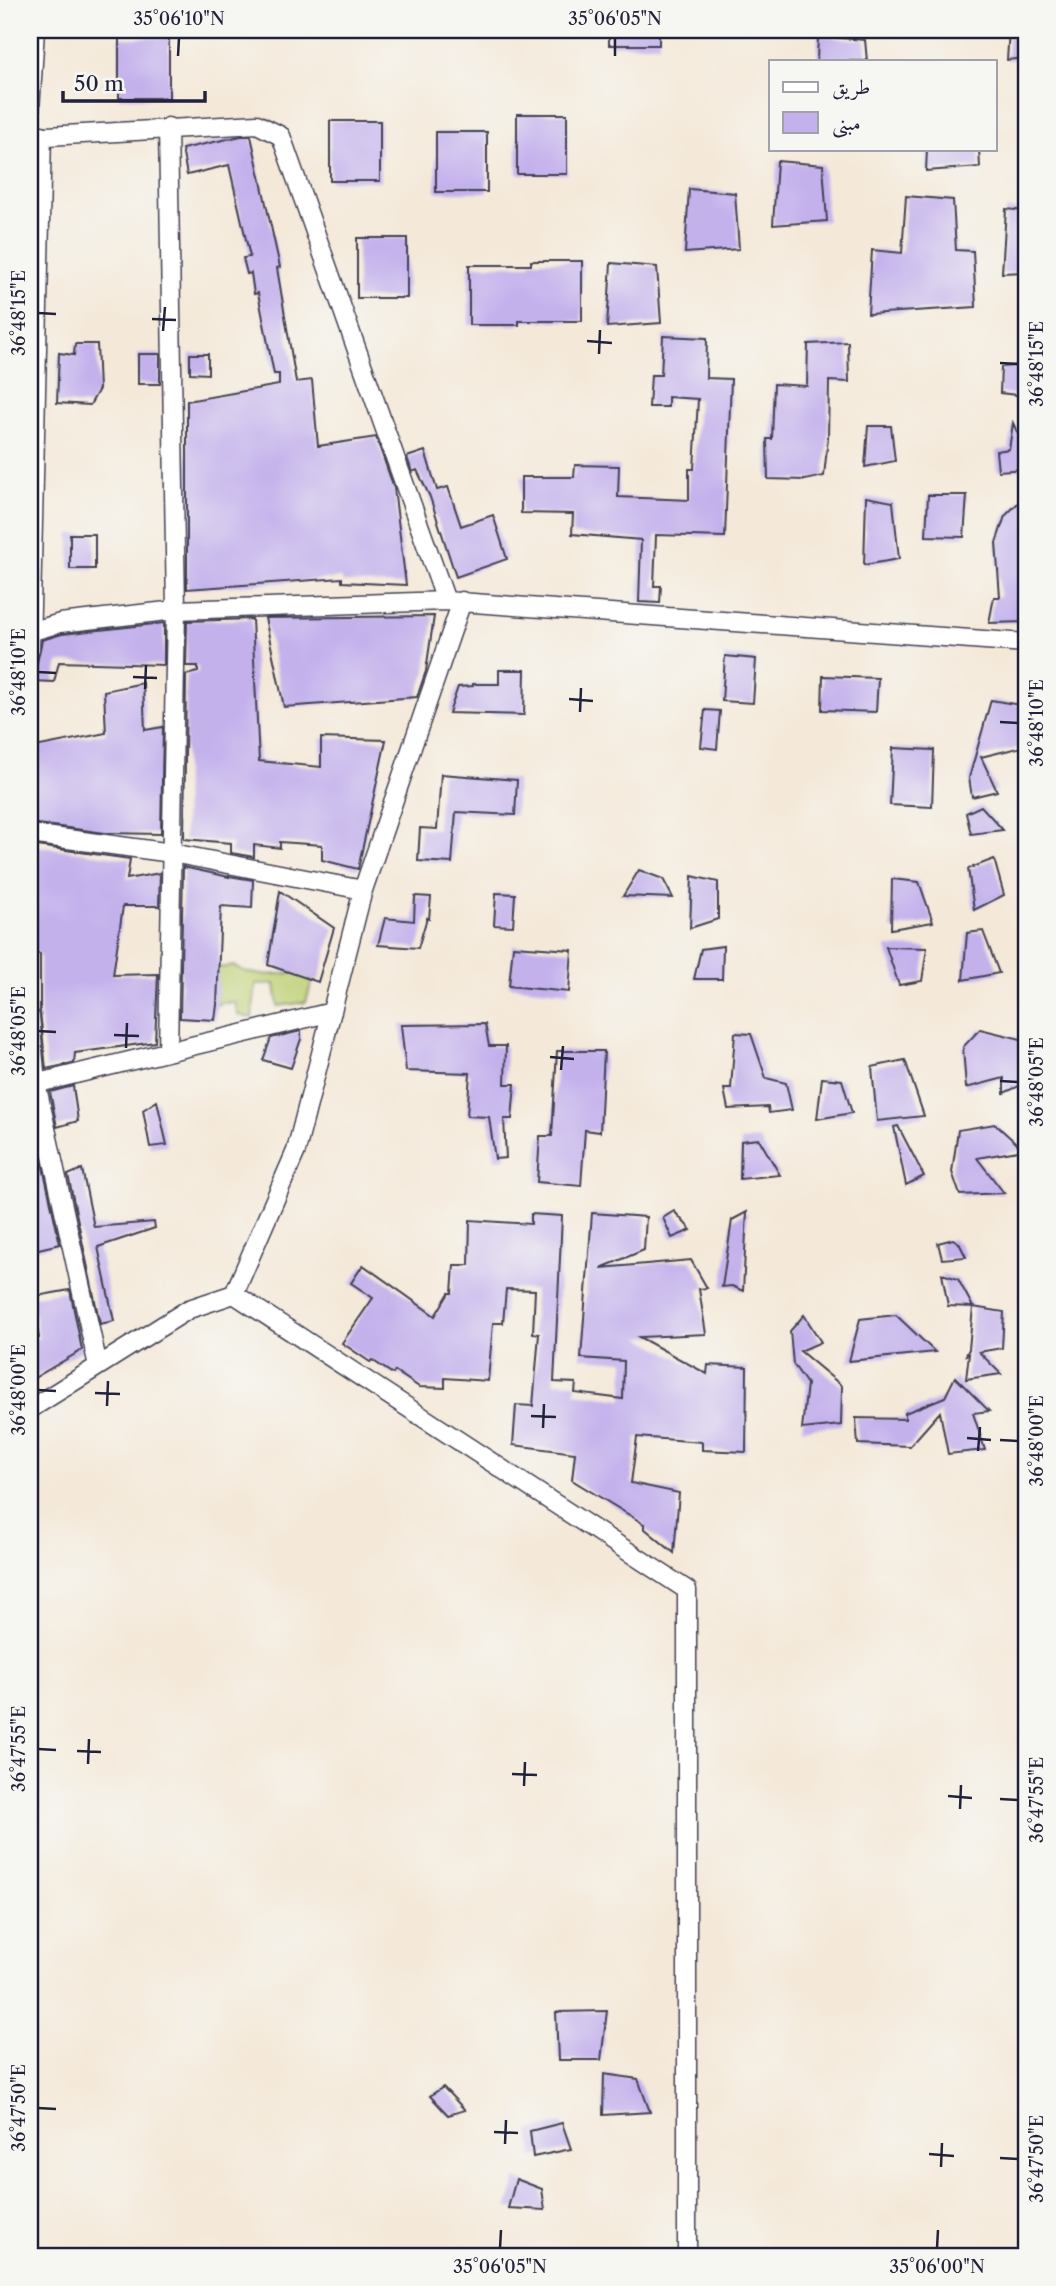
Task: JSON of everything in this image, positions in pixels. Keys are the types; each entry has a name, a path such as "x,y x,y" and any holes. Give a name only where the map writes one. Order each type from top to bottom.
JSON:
{"street":[{"path":"30,111 35,30"},
{"path":"30,1409 189,1309 234,1294 296,1151 363,890 454,601 281,136 257,124 36,136 30,638 60,623 176,610 454,601 1026,643"},
{"path":"168,128 176,610 168,1051"},
{"path":"30,834 172,853 363,890"},
{"path":"33,1084 332,1012"},
{"path":"30,1017 33,1084 98,1366"},
{"path":"234,1294 687,1590 687,2256"}],"green space":[{"path":"234,966 243,971 263,974 315,971 306,1002 278,1006 275,984 256,984 252,1018 238,1015 235,1002 210,1007 217,968"}],"building":[{"path":"609,30 659,30 659,45 609,45"},
{"path":"1009,30 1026,30 1026,58 1007,60"},
{"path":"818,36 865,40 867,60 817,60"},
{"path":"119,38 169,38 169,98 119,98"},
{"path":"517,114 567,114 567,174 517,174"},
{"path":"330,121 380,121 380,181 330,181"},
{"path":"436,132 487,132 487,192 436,192"},
{"path":"251,136 280,267 277,268 296,382 312,380 318,446 376,437 394,488 406,585 342,582 342,578 187,589 187,401 279,385 279,374 274,374 258,293 254,294 251,273 247,274 243,258 250,257 229,165 187,175 182,149"},
{"path":"927,150 979,150 980,167 926,171"},
{"path":"777,161 823,165 827,221 773,225"},
{"path":"689,189 735,193 739,249 685,253"},
{"path":"906,196 953,200 956,250 973,251 976,307 868,314 872,250 902,253"},
{"path":"1006,209 1026,211 1026,272 1002,273"},
{"path":"357,238 407,238 407,298 357,298"},
{"path":"531,261 582,261 582,321 519,321 519,325 469,325 469,265 531,265"},
{"path":"611,263 657,267 661,323 607,327"},
{"path":"663,336 707,338 706,378 731,379 725,537 656,535 654,586 661,586 660,603 639,602 641,540 572,534 573,514 521,513 521,477 574,477 575,465 619,466 618,497 689,500 689,469 694,469 698,399 668,397 668,407 649,407 651,375 661,375"},
{"path":"848,342 849,382 829,381 824,476 805,480 768,479 767,439 772,439 774,384 807,386 808,344"},
{"path":"75,344 97,344 99,389 90,405 57,403 59,353 74,355"},
{"path":"138,354 160,354 160,384 138,384"},
{"path":"190,354 208,354 208,374 190,373"},
{"path":"1026,365 1026,396 1000,393 1001,367"},
{"path":"1013,423 1026,452 1026,469 998,471 996,451 1009,449"},
{"path":"868,426 891,426 895,461 865,467"},
{"path":"425,451 437,490 448,487 461,526 493,515 507,559 456,577 430,497 417,470 412,472 407,457"},
{"path":"928,495 967,495 964,537 926,536"},
{"path":"1026,495 1026,622 989,623 994,597 1000,597 996,543 1005,516"},
{"path":"866,497 893,502 899,559 864,565"},
{"path":"70,534 95,534 95,569 70,569"},
{"path":"434,616 426,671 417,697 284,707 265,618"},
{"path":"252,619 259,761 321,767 321,738 386,740 358,869 322,860 322,845 280,842 280,848 254,845 254,857 231,853 231,843 184,839 186,675 198,672 198,666 186,666 187,621"},
{"path":"164,623 164,665 59,662 54,682 33,681 42,640 62,634"},
{"path":"725,656 756,659 753,703 722,701"},
{"path":"499,670 525,670 524,715 449,713 458,687 499,684"},
{"path":"823,676 878,678 876,712 822,710"},
{"path":"143,683 145,730 163,727 161,834 105,833 30,823 30,748 106,733 104,691"},
{"path":"991,700 1026,706 1026,746 981,757 997,791 972,797 969,778"},
{"path":"705,710 720,711 717,749 701,747"},
{"path":"893,748 934,750 932,807 890,805"},
{"path":"441,774 517,780 515,815 456,812 452,863 418,861 420,828 437,829"},
{"path":"981,806 1003,830 971,834 966,813"},
{"path":"30,845 130,859 127,879 160,873 159,906 123,906 113,975 158,974 155,1042 75,1053 74,1063 46,1069 40,1011 40,954 35,953"},
{"path":"994,859 1004,895 974,910 968,869"},
{"path":"183,867 253,880 252,908 221,906 215,1020 180,1018"},
{"path":"639,870 663,879 673,898 623,896"},
{"path":"692,876 718,882 718,919 690,928"},
{"path":"892,879 919,882 933,922 891,929"},
{"path":"280,891 334,928 318,982 268,965"},
{"path":"496,893 515,894 513,926 494,925"},
{"path":"415,896 431,897 429,919 427,918 418,948 378,945 385,918 414,921"},
{"path":"983,931 999,973 963,980 967,933"},
{"path":"513,946 572,950 569,992 509,986"},
{"path":"723,946 722,979 694,979 701,949"},
{"path":"886,947 927,948 922,981 899,985"},
{"path":"485,1024 489,1046 506,1046 505,1084 515,1084 512,1119 504,1119 506,1158 495,1159 489,1117 467,1116 470,1073 406,1071 401,1025"},
{"path":"980,1029 1021,1039 1026,1053 1026,1083 1004,1093 1004,1078 966,1088 963,1047"},
{"path":"301,1031 291,1068 263,1060 271,1038"},
{"path":"735,1033 751,1034 766,1078 786,1083 792,1110 769,1113 768,1107 728,1109 724,1089 731,1089"},
{"path":"557,1051 604,1051 600,1132 585,1130 581,1186 537,1182 540,1136 552,1136"},
{"path":"905,1060 924,1116 877,1121 872,1067"},
{"path":"822,1078 842,1080 852,1113 817,1119"},
{"path":"73,1086 78,1121 57,1127 50,1092"},
{"path":"157,1101 167,1145 150,1147 143,1110"},
{"path":"30,1108 60,1244 30,1251"},
{"path":"995,1124 1024,1150 977,1158 1004,1193 960,1195 952,1172 958,1130"},
{"path":"898,1126 924,1176 906,1185 894,1127"},
{"path":"759,1139 780,1175 740,1179 741,1141"},
{"path":"82,1169 94,1227 154,1222 155,1228 98,1247 114,1321 100,1324 68,1175"},
{"path":"674,1211 691,1230 672,1238 663,1218"},
{"path":"747,1212 743,1291 732,1286 722,1287 732,1220"},
{"path":"592,1213 646,1217 644,1250 601,1268 691,1260 707,1288 699,1289 706,1334 639,1337 707,1374 708,1365 747,1367 746,1452 702,1450 702,1442 637,1437 631,1483 679,1493 674,1553 644,1528 644,1524 572,1480 575,1453 513,1445 516,1405 533,1406 539,1334 533,1333 535,1290 506,1289 503,1323 493,1323 488,1381 445,1378 445,1388 419,1387 395,1371 393,1374 372,1360 370,1362 342,1343 373,1298 351,1283 363,1265 435,1316 449,1293 452,1293 454,1265 469,1265 470,1220 531,1224 531,1214 562,1216 554,1382 576,1383 575,1393 623,1399 624,1361 581,1358"},
{"path":"953,1239 959,1243 966,1257 942,1259 938,1243"},
{"path":"942,1274 958,1279 973,1307 948,1306"},
{"path":"70,1290 82,1350 34,1378 30,1340 39,1338 31,1297"},
{"path":"973,1307 1004,1312 1002,1348 979,1352 1001,1374 966,1379 969,1354 966,1355 969,1349"},
{"path":"804,1315 821,1342 800,1351 842,1386 841,1425 802,1429 807,1384 793,1364 790,1331"},
{"path":"896,1315 935,1352 849,1361 860,1319"},
{"path":"955,1377 989,1411 973,1413 985,1450 948,1454 940,1412 910,1446 858,1444 856,1418 905,1419 905,1413 945,1397"},
{"path":"607,2011 601,2060 558,2060 556,2012"},
{"path":"604,2074 638,2079 650,2112 603,2115"},
{"path":"443,2087 465,2110 448,2115 430,2096"},
{"path":"562,2123 571,2149 533,2157 530,2131"},
{"path":"516,2179 542,2189 545,2210 508,2208"}]}
